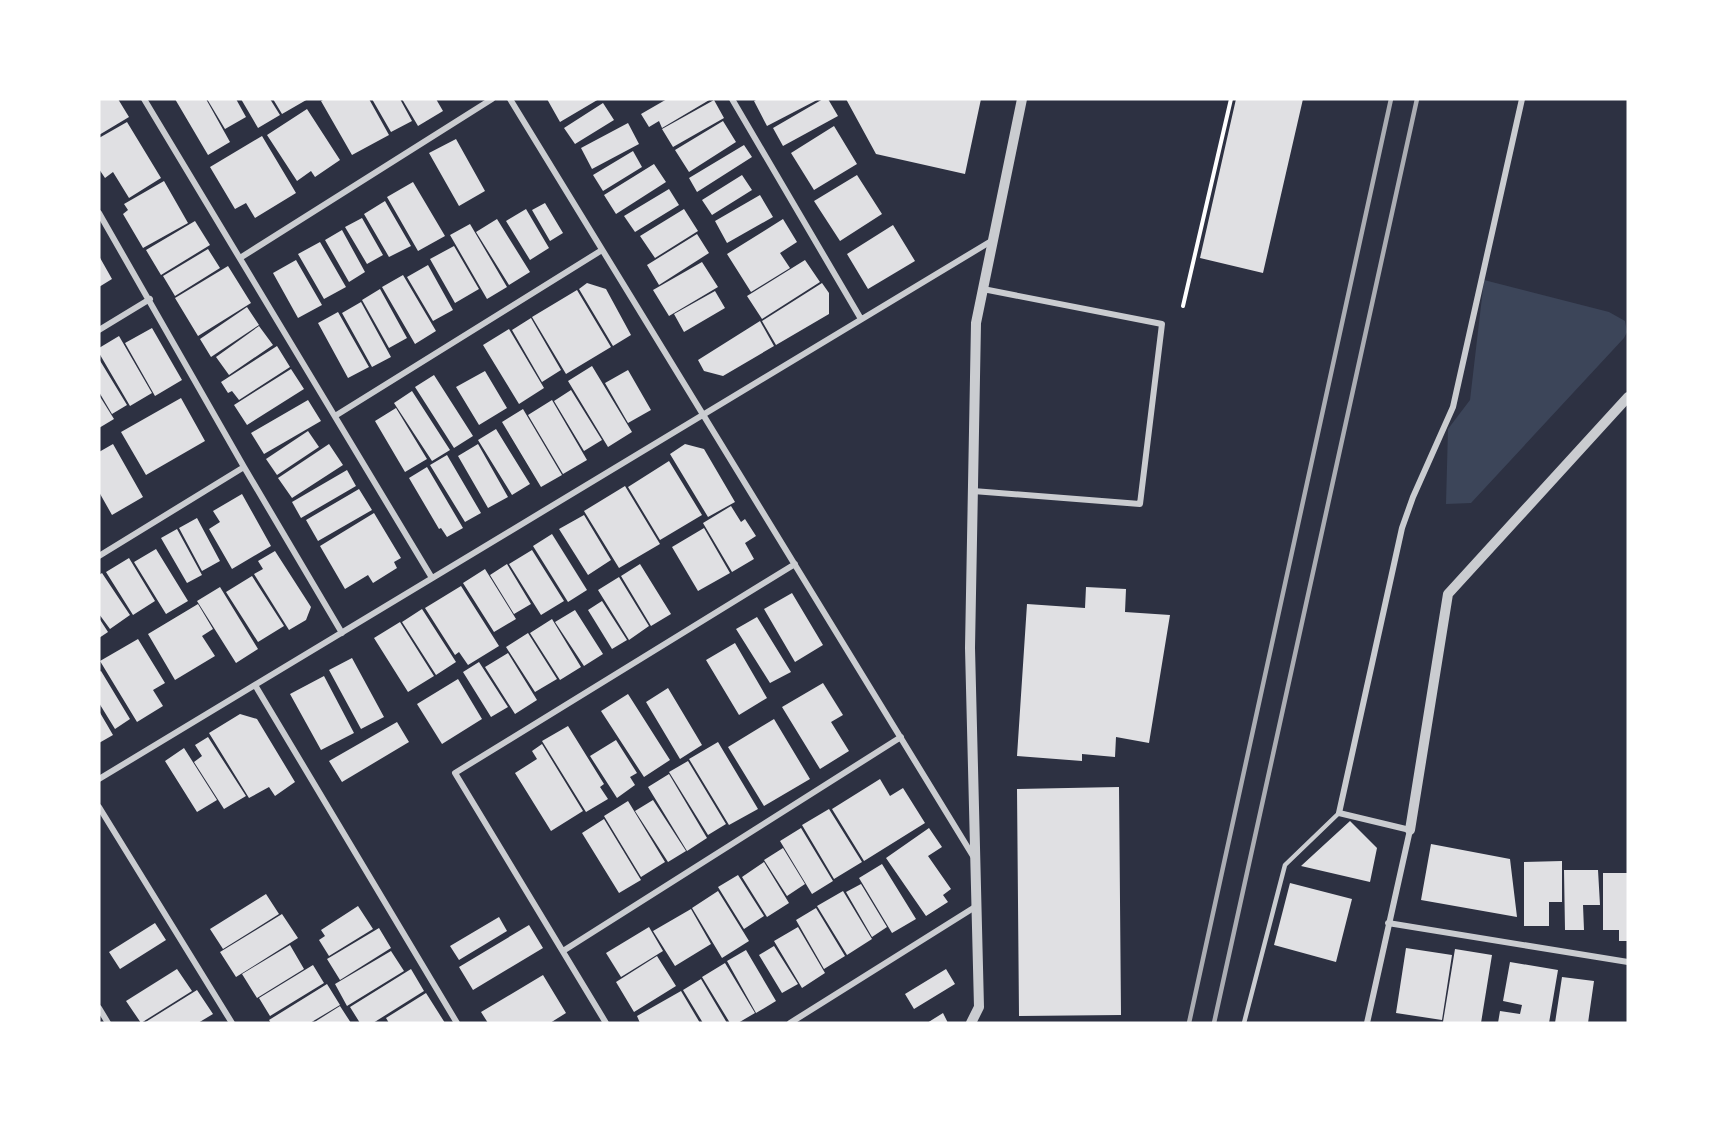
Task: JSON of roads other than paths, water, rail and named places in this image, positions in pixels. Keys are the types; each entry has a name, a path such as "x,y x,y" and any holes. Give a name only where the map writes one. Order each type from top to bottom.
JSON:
{"street":[{"path":"144,99 432,578"},
{"path":"240,258 492,99"},
{"path":"510,99 974,856"},
{"path":"732,99 861,319"},
{"path":"971,1023 979,1007 970,648 976,323 1022,99"},
{"path":"1410,830 1339,813 1402,528 1413,497 1453,407 1522,99"},
{"path":"99,213 342,633"},
{"path":"99,779 993,239"},
{"path":"334,416 602,250"},
{"path":"973,491 1140,504 1162,324 983,289"},
{"path":"99,330 150,299"},
{"path":"1367,1023 1410,830 1448,594 1628,397"},
{"path":"99,556 244,467"},
{"path":"606,1023 455,773 795,564"},
{"path":"255,685 457,1023"},
{"path":"562,951 901,737"},
{"path":"99,807 232,1023"},
{"path":"790,1023 975,907"},
{"path":"1388,923 1628,962"},
{"path":"99,1008 108,1023"}],"lane":[{"path":"1244,1023 1285,865 1339,813"}],"railway":[{"path":"1189,1023 1391,99"},
{"path":"1214,1023 1417,99"}]}
